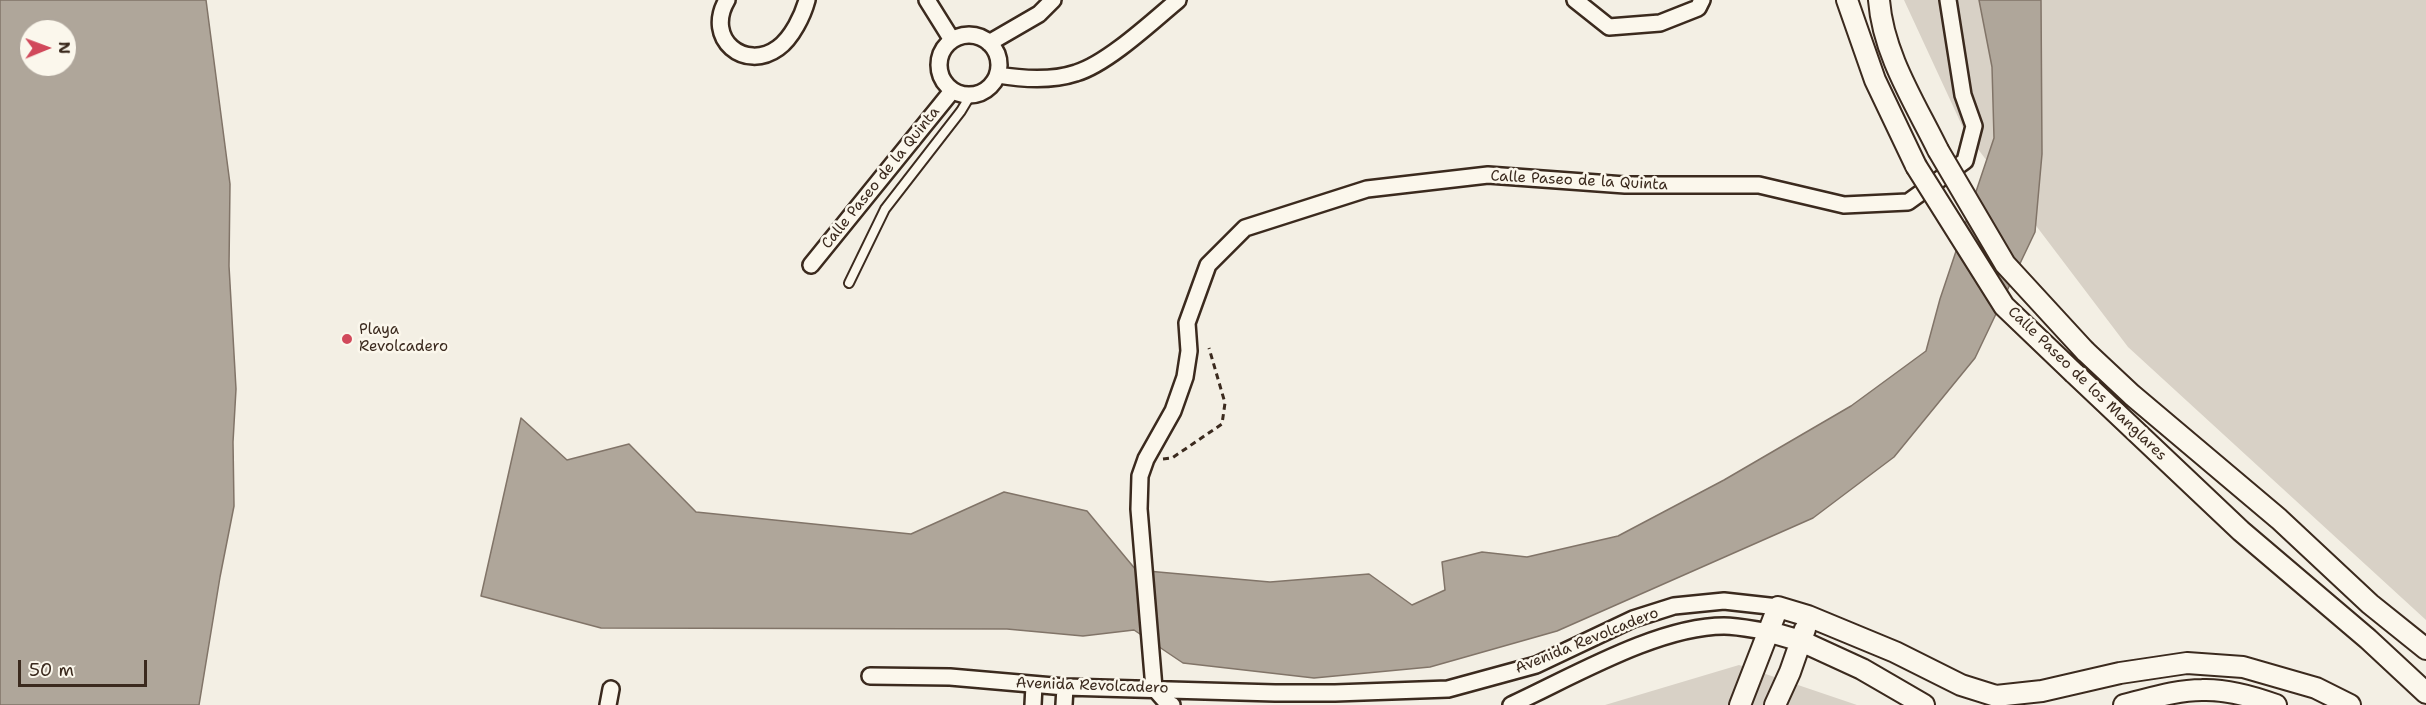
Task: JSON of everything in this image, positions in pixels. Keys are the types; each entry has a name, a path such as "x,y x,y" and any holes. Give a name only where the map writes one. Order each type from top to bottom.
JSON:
{"main road":[{"name":"Calle Paseo de los Manglares","path":"1847,0 1875,80 1916,166 2004,306 2241,531 2368,639 2426,693"},
{"name":"Calle Paseo de los Manglares","path":"1879,0 1880,19 1896,65 1938,150 2005,264 2085,351 2132,395 2279,519 2370,604 2426,649"},
{"name":"Avenida Revolcadero","path":"1778,607 1808,616 1895,652 1960,685 1996,696 2042,691 2120,673 2187,663 2243,667 2316,688 2350,705"},
{"path":"1740,705 1778,607"},
{"path":"1775,705 1802,641 1808,616"},
{"name":"Avenida Revolcadero","path":"1770,632 1802,641 1862,669 1924,705"},
{"path":"2124,705 2156,697 2203,690 2254,697 2276,705"}],"street":[{"path":"727,0 722,9 719,24 723,37 730,48 743,54 759,55 778,49 791,34 807,0"},
{"path":"927,0 952,40"},
{"path":"989,43 1039,14 1053,0"},
{"path":"1575,0 1609,27 1660,23 1698,8 1702,0"},
{"name":"Calle Paseo de la Quinta","path":"1154,688 1138,509 1140,476 1146,459 1173,411 1185,377 1189,351 1187,323 1208,265 1245,228 1367,189 1488,175 1625,185 1759,185 1844,206 1908,202 1965,161 1974,126 1963,95 1948,0"},
{"path":"998,75 1015,78 1053,78 1078,73 1115,51 1172,3"},
{"path":"967,35 982,38 989,43 996,52 999,63 998,75 992,86 982,93 970,96 951,91 940,75 939,65 940,56 952,40 967,35"},
{"name":"Calle Paseo de la Quinta","path":"811,265 951,91"},
{"name":"Avenida Revolcadero","path":"870,676 950,677 1065,687 1335,693 1448,689 1536,665 1633,619 1674,606 1724,601 1778,607"},
{"path":"1633,619 1645,643"},
{"name":"Avenida Revolcadero","path":"1511,705 1645,643 1687,630 1724,626 1770,632"},
{"path":"1033,705 1034,686"},
{"path":"1064,705 1065,687"},
{"path":"1154,688 1168,704 1172,705"},
{"path":"608,705 611,689"}],"lane":[{"path":"849,283 885,209 961,111 970,96"}],"path":[{"path":"1146,459 1172,458 1222,424 1225,403 1209,348"}],"shaded area":[{"path":"0,0 206,0 230,184 229,266 236,389 233,442 234,506 199,705 0,705"},
{"path":"1904,0 2426,0 2426,620 2128,347 1965,132"},
{"path":"1979,0 2041,0 2042,154 2035,232 1975,358 1894,457 1813,518 1557,631 1430,667 1314,678 1183,663 1134,630 1083,636 1007,629 601,628 481,596 521,418 567,460 629,444 696,512 911,534 1004,492 1087,511 1136,570 1270,582 1369,574 1412,605 1445,590 1442,562 1482,552 1527,557 1618,536 1724,480 1851,406 1926,351 1940,299 1994,138 1992,67"},
{"path":"1739,665 1857,705 1605,705"}],"place":[{"name":"Playa Revolcadero","path":"347,339"}]}
